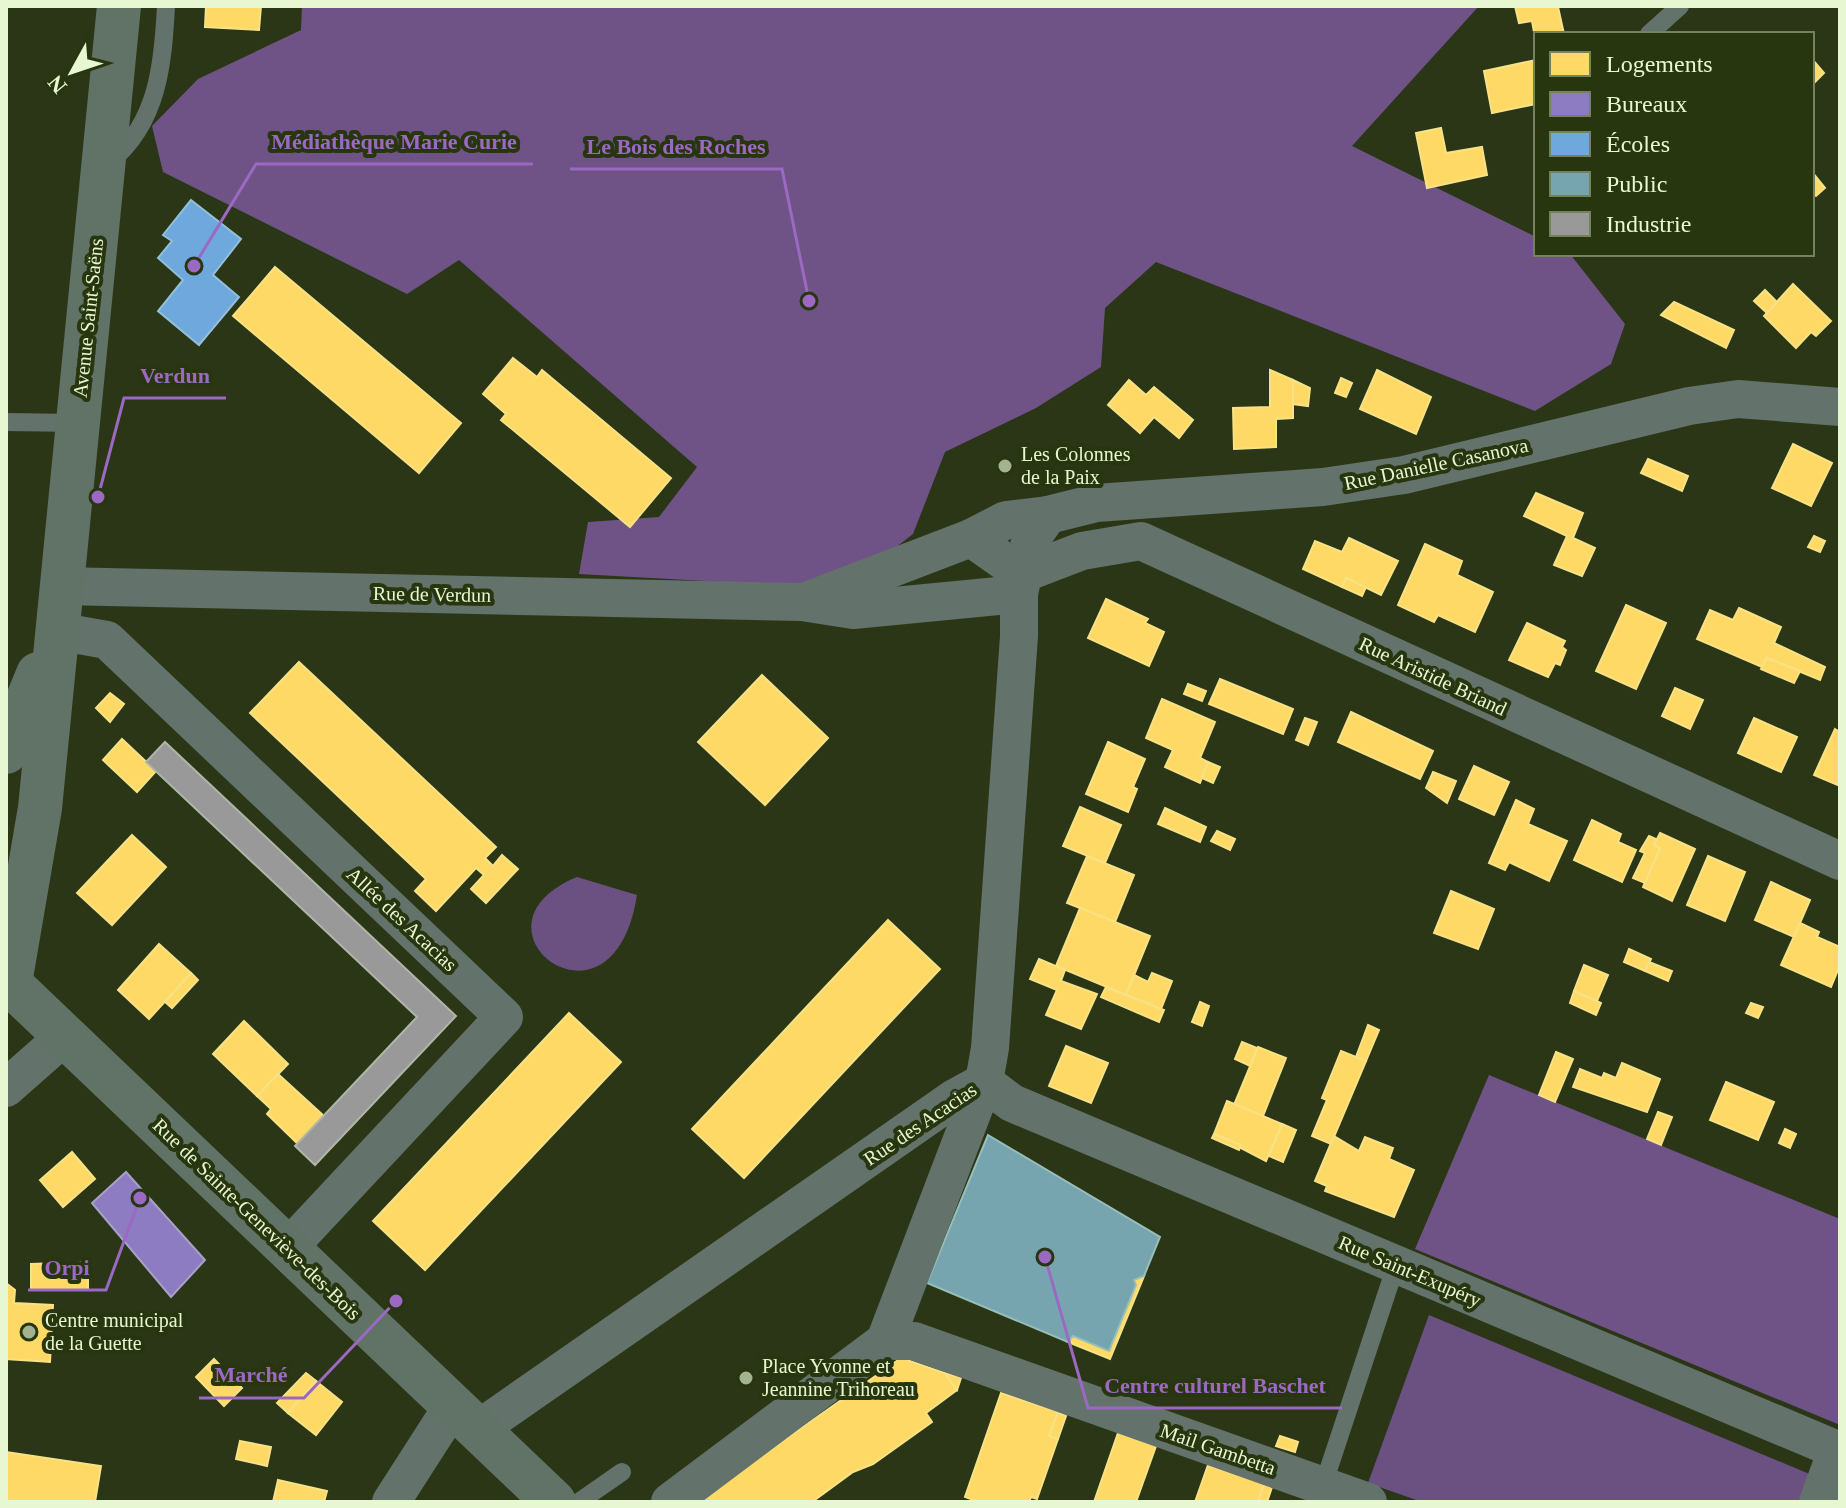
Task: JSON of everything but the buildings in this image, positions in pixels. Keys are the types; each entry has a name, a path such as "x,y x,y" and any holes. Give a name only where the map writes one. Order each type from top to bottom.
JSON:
{"street":[{"name":"Avenue Saint-Saëns","path":"8,982 40,808 119,6"},
{"name":"Rue Danielle Casanova","path":"1048,515 1096,503 1323,487 1404,475 1689,406 1738,399 1840,407"},
{"path":"1020,584 1082,551 1141,541 1143,498"},
{"path":"1020,584 1030,541 1048,515"},
{"name":"Rue de Verdun","path":"802,602 971,538 1006,520 1048,515"},
{"path":"971,538 1020,584"},
{"name":"Rue Aristide Briand","path":"1141,541 1840,861"},
{"name":"Rue de Verdun","path":"61,586 802,602 853,610 1020,584"},
{"name":"Rue des Acacias","path":"464,1419 953,1099 984,1082 990,1048 1020,584"},
{"name":"Avenue Saint-Saëns","path":"6,752 56,631"},
{"name":"Allée des Acacias","path":"56,631 107,640 504,1017 288,1248"},
{"name":"Rue de Sainte-Geneviève-des-Bois","path":"8,982 554,1502"},
{"path":"6,1088 65,1036"},
{"path":"670,1502 885,1341 984,1082"},
{"name":"Rue Saint-Exupéry","path":"984,1082 1012,1103 1838,1451"},
{"name":"Mail Gambetta","path":"885,1341 914,1341 1321,1494 1368,1502"},
{"path":"391,1502 464,1419"},
{"path":"1818,1502 1838,1451"}],"lane":[{"path":"105,165 131,144 152,107 164,57 166,6"},
{"path":"1651,32 1680,6"},
{"path":"6,422 78,423"},
{"path":"1321,1494 1396,1265"},
{"path":"579,1502 622,1472"}],"shaded area":[{"path":"302,6 1479,6 1352,146 1534,236 1534,256 1572,256 1625,324 1611,364 1535,411 1156,262 1105,308 1101,367 1036,408 945,452 913,534 859,576 813,587 579,574 588,522 659,517 697,467 459,260 407,294 163,172 152,126 198,79 301,30"},
{"path":"577,877 637,895 623,941 600,965 575,971 552,963 536,946 532,923 544,898"},
{"path":"1489,1075 1840,1219 1840,1425 1415,1249"},
{"path":"1429,1315 1812,1475 1802,1502 1422,1502 1368,1483"}],"place":[{"name":"Médiathèque Marie Curie","path":"194,266"},
{"name":"Le Bois des Roches","path":"809,301"},
{"name":"Les Colonnes de la Paix","path":"1005,466"},
{"name":"Verdun","path":"98,497"},
{"name":"Orpi","path":"140,1198"},
{"name":"Centre culturel Baschet","path":"1045,1257"},
{"name":"Marché","path":"396,1301"},
{"name":"Centre municipal de la Guette","path":"29,1332"},
{"name":"Place Yvonne et Jeannine Trihoreau","path":"746,1378"}]}
